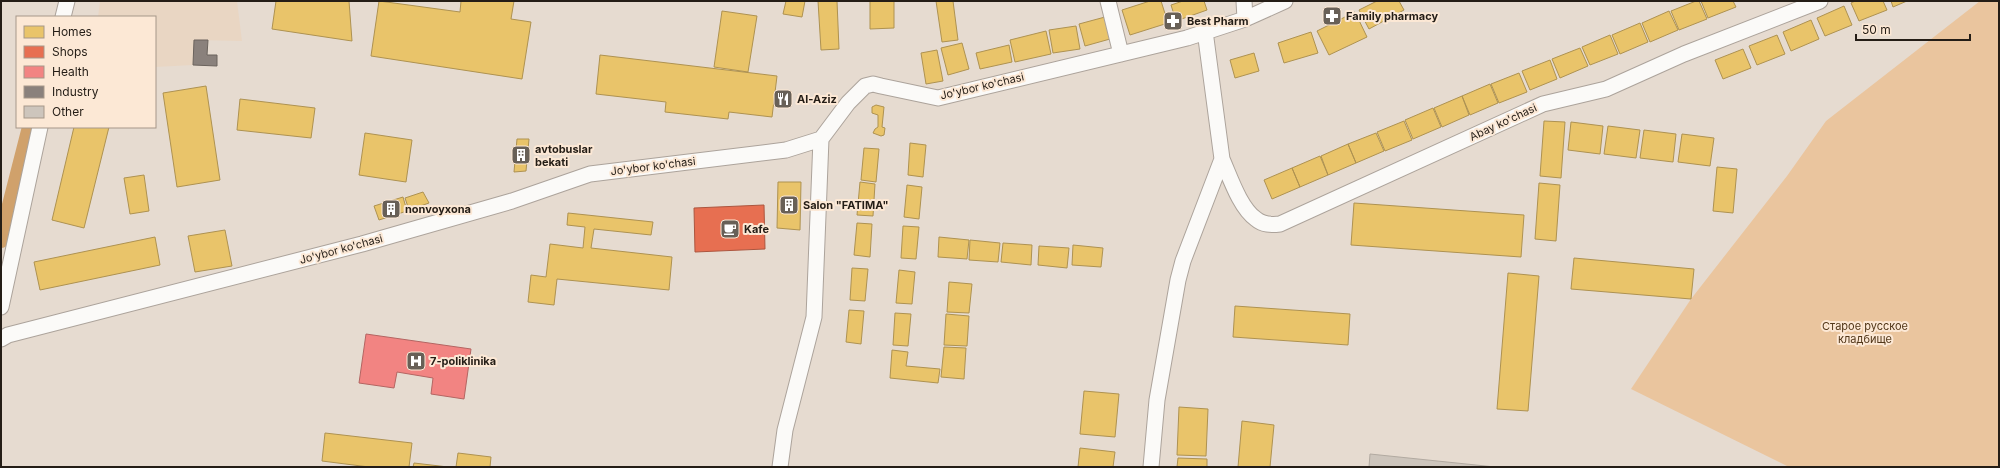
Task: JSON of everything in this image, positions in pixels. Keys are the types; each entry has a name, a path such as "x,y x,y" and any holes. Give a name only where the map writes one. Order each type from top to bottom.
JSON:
{"street":[{"path":"63,16 67,1"},
{"path":"1108,1 1121,54"},
{"path":"1244,1 1245,19"},
{"name":"Jo'ybor ko'chasi","path":"1,339 8,335 370,242 512,201 590,174 786,150 821,139 848,103 865,86 877,85 938,98 979,86 1187,38 1245,19 1285,1"},
{"name":"Abay ko'chasi","path":"1222,160 1247,210 1256,220 1268,225 1280,224 1543,104 1606,89 1684,54 1820,1"},
{"path":"1151,467 1157,400 1178,280 1183,261 1222,160 1205,31"},
{"path":"1,306 40,128"},
{"path":"780,467 785,430 814,317 821,139"}],"shaded area":[{"path":"100,1 237,1 242,41 194,40 193,65 156,67 156,16 98,16"}],"green space":[{"name":"Старое русское кладбище","path":"1980,1 1999,1 1999,467 1789,467 1631,389 1691,299 1787,176 1826,121"}],"building: Homes":[{"path":"276,1 349,1 352,41 272,29"},
{"path":"379,1 460,12 461,1 514,1 511,19 531,22 522,79 371,56"},
{"path":"786,1 805,1 802,17 783,14"},
{"path":"818,1 837,1 839,49 821,50"},
{"path":"870,1 894,1 894,28 870,29"},
{"path":"936,1 953,1 958,40 942,42"},
{"path":"1150,1 1161,1 1168,23 1130,35 1122,10"},
{"path":"1183,1 1204,1 1207,10 1176,21 1171,5"},
{"path":"1377,1 1399,1 1404,10 1369,29 1359,10"},
{"path":"1699,1 1707,19 1679,30 1671,11"},
{"path":"1701,1 1733,1 1736,7 1708,18"},
{"path":"1855,1 1883,1 1887,10 1859,21 1851,3"},
{"path":"1891,1 1907,1 1893,7"},
{"path":"1844,6 1852,25 1825,36 1817,18"},
{"path":"722,11 757,16 748,72 714,67"},
{"path":"1669,11 1678,30 1650,42 1642,23"},
{"path":"1355,12 1367,37 1329,55 1317,31"},
{"path":"1105,17 1110,39 1085,46 1079,24"},
{"path":"1811,20 1819,39 1791,51 1783,32"},
{"path":"1640,23 1648,42 1620,54 1612,35"},
{"path":"1076,26 1080,49 1053,53 1049,30"},
{"path":"1046,31 1051,54 1015,62 1010,40"},
{"path":"1311,32 1318,53 1284,63 1278,43"},
{"path":"1610,35 1618,54 1590,65 1582,47"},
{"path":"1777,35 1785,54 1757,65 1749,46"},
{"path":"962,43 969,69 948,75 941,48"},
{"path":"1009,45 1012,62 980,69 976,53"},
{"path":"1580,48 1588,66 1560,78 1552,59"},
{"path":"1743,49 1751,68 1723,79 1715,60"},
{"path":"937,50 943,81 926,84 921,53"},
{"path":"1254,53 1259,71 1235,78 1230,60"},
{"path":"600,55 777,76 772,117 729,112 728,119 665,112 666,102 596,94"},
{"path":"1550,60 1557,79 1530,90 1522,71"},
{"path":"1519,73 1527,92 1499,103 1491,84"},
{"path":"1490,84 1498,103 1470,115 1462,96"},
{"path":"206,86 220,180 177,187 163,93"},
{"path":"1462,96 1469,115 1442,127 1434,108"},
{"path":"240,99 315,108 311,138 237,130"},
{"path":"876,105 884,107 882,127 885,128 884,135 881,136 873,133 878,127 878,115 872,113 872,107"},
{"path":"1433,108 1441,127 1413,139 1405,120"},
{"path":"1404,121 1412,140 1385,151 1377,132"},
{"path":"1544,121 1565,122 1561,178 1540,176"},
{"path":"1571,122 1603,126 1600,154 1568,150"},
{"path":"1608,126 1640,130 1636,158 1604,154"},
{"path":"74,128 109,128 84,228 52,220"},
{"path":"1644,130 1676,134 1673,162 1640,158"},
{"path":"365,133 412,140 406,182 359,175"},
{"path":"1376,133 1384,151 1356,163 1348,144"},
{"path":"1682,134 1714,138 1710,166 1678,162"},
{"name":"avtobuslar bekati","path":"517,139 529,139 526,171 514,172"},
{"path":"910,143 926,145 923,177 908,175"},
{"path":"1348,144 1356,163 1328,175 1321,156"},
{"path":"864,148 879,149 876,182 861,180"},
{"path":"1320,156 1328,175 1300,187 1292,168"},
{"path":"1717,167 1737,169 1733,213 1713,211"},
{"path":"1292,168 1300,187 1272,199 1264,180"},
{"path":"144,175 149,211 130,214 124,178"},
{"name":"Salon \"FATIMA\"","path":"778,182 801,182 800,230 777,228"},
{"path":"860,182 875,184 873,216 857,215"},
{"path":"1539,183 1560,185 1556,241 1535,239"},
{"path":"907,185 922,187 919,219 904,217"},
{"path":"423,192 429,203 409,210 405,198"},
{"name":"nonvoyxona","path":"403,197 407,211 379,220 374,206"},
{"path":"1354,203 1524,215 1521,257 1351,245"},
{"path":"568,213 653,222 651,235 594,229 591,248 672,257 669,290 557,279 554,305 528,302 531,275 546,277 550,244 583,248 585,227 567,225"},
{"path":"857,223 872,224 870,257 854,255"},
{"path":"903,226 919,227 916,259 901,258"},
{"path":"225,230 232,266 195,272 188,236"},
{"path":"155,237 160,265 40,290 34,262"},
{"path":"939,237 969,240 967,259 938,257"},
{"path":"970,240 1000,243 998,262 969,260"},
{"path":"1003,243 1032,245 1031,265 1001,262"},
{"path":"1073,245 1103,248 1101,267 1072,265"},
{"path":"1039,246 1069,248 1067,268 1038,265"},
{"path":"1574,258 1694,269 1691,299 1571,289"},
{"path":"852,268 868,269 865,301 850,300"},
{"path":"899,270 915,272 912,304 896,303"},
{"path":"1508,273 1539,276 1528,411 1497,409"},
{"path":"949,282 972,284 969,313 947,312"},
{"path":"1235,306 1350,314 1348,345 1233,337"},
{"path":"849,310 864,311 861,344 846,342"},
{"path":"895,313 911,314 908,346 893,345"},
{"path":"946,314 969,316 967,346 944,345"},
{"path":"944,347 966,348 964,379 941,377"},
{"path":"892,350 908,352 906,366 940,369 938,383 890,378"},
{"path":"1084,391 1119,394 1115,437 1080,434"},
{"path":"1179,407 1208,409 1206,456 1177,455"},
{"path":"1242,421 1274,425 1270,467 1238,467"},
{"path":"325,433 412,443 409,467 369,467 322,461"},
{"path":"1080,448 1115,452 1113,467 1078,467"},
{"path":"458,453 491,457 490,467 456,467"},
{"path":"1178,458 1207,459 1207,467 1177,467"},
{"path":"414,463 448,467 413,467"}],"building: Shops":[{"name":"Kafe","path":"764,205 765,249 695,252 694,208"}],"building: Health":[{"name":"7-poliklinika","path":"366,334 471,349 464,399 431,394 433,378 397,372 394,388 359,383"}],"building: Industry":[{"path":"194,40 208,40 207,55 217,55 217,66 193,65"}],"building: Other":[{"path":"1370,454 1495,467 1369,467"}],"waterway":[{"path":"1,240 30,128"}],"place":[{"name":"Family pharmacy","path":"1332,16"},
{"name":"Best Pharm","path":"1173,21"},
{"name":"Al-Aziz","path":"783,99"},
{"name":"avtobuslar bekati","path":"521,155"},
{"name":"Salon \"FATIMA\"","path":"789,205"},
{"name":"nonvoyxona","path":"391,209"},
{"name":"Kafe","path":"730,229"},
{"name":"7-poliklinika","path":"416,361"}]}
